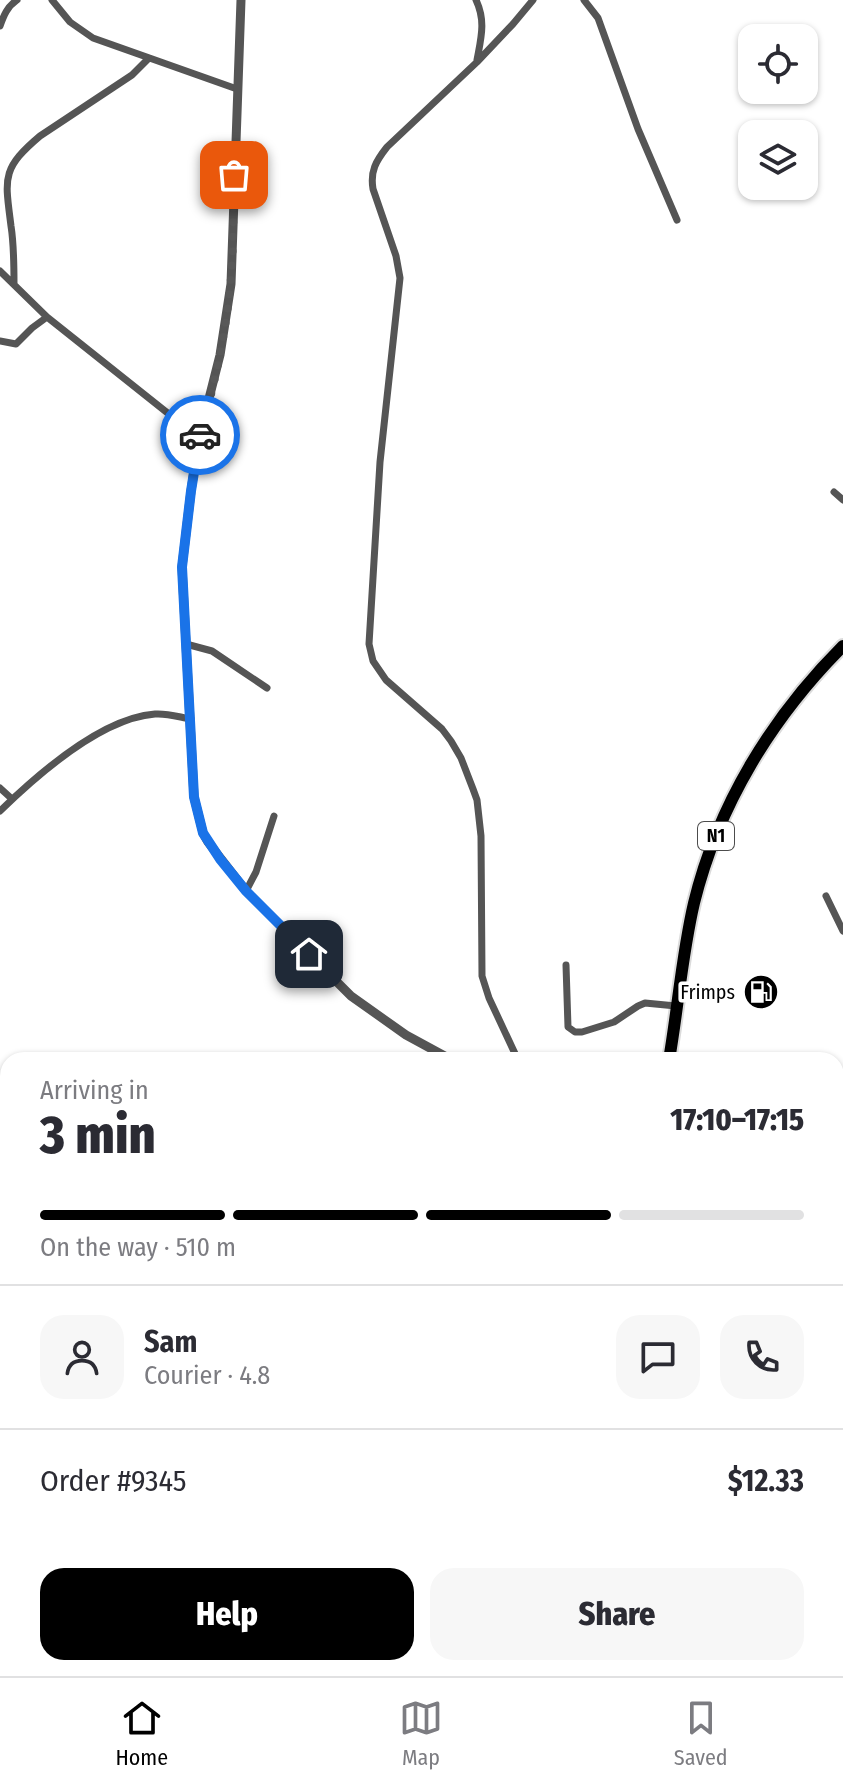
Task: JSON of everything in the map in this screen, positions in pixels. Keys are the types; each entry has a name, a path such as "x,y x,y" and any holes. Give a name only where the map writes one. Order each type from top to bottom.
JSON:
{"highway":[{"name":"N1","path":"670,1052 694,901 713,842 732,797 763,743 803,689 843,646"},
{"path":"672,1041 676,1052"}],"street":[{"path":"0,26 9,5 17,0"},
{"path":"52,0 70,22 93,38 237,89"},
{"path":"241,0 231,284 220,355 199,438 183,547 194,797 203,833 246,891 351,996 406,1035 437,1052"},
{"path":"476,0 483,27 477,62"},
{"path":"514,1052 482,976 481,836 477,800 451,741 442,729 386,680 373,661 369,644 380,462 400,278 371,178 376,160 387,147 477,62 533,0"},
{"path":"584,0 598,18 638,129 677,220"},
{"path":"14,284 14,248 6,193 9,172 40,136 132,75 149,58"},
{"path":"0,271 47,317 199,438"},
{"path":"0,341 16,344 47,317"},
{"path":"834,492 843,500"},
{"path":"186,644 212,651 267,688"},
{"path":"0,811 73,750 111,727 135,717 155,714 191,719"},
{"path":"0,788 12,799"},
{"path":"246,891 256,872 274,816"},
{"path":"826,896 843,931"},
{"path":"566,965 568,1027 575,1032 614,1022 645,1003 676,1006"}],"way so far":[{"path":"200,435 220,355 231,284 234,175"}],"place":[{"name":"Frimps","path":"761,992"}],"route":[{"path":"200,435 182,567 194,797 203,833 220,859 246,891 309,954"}]}
